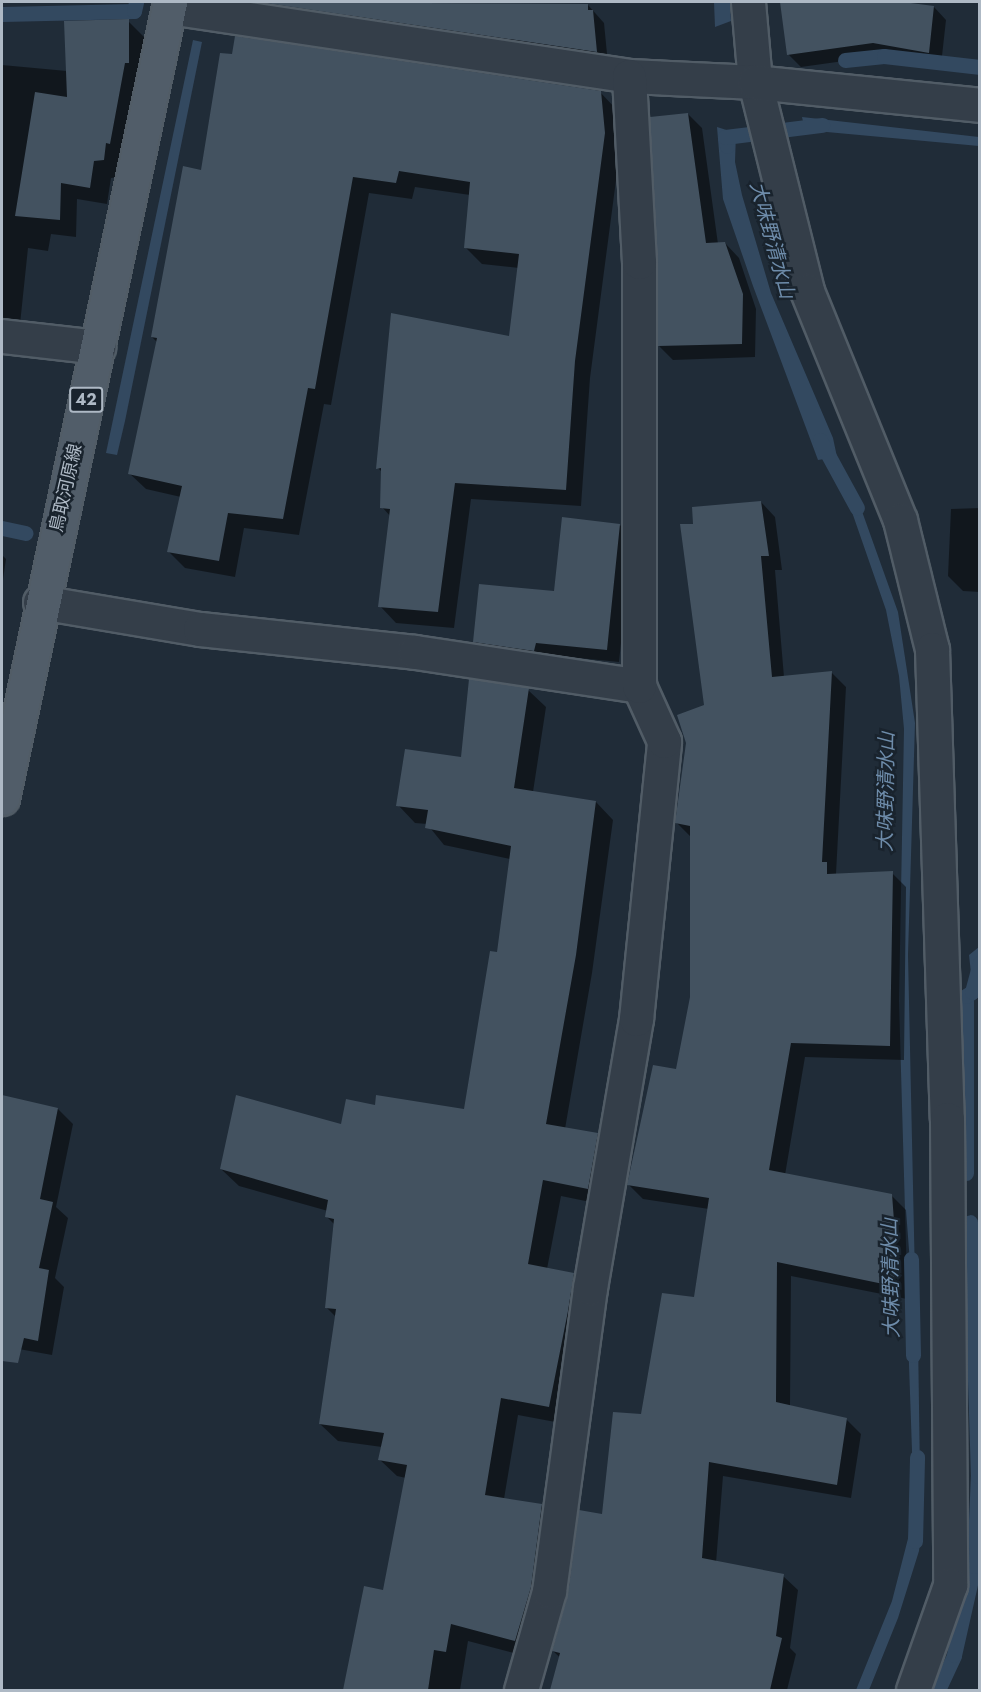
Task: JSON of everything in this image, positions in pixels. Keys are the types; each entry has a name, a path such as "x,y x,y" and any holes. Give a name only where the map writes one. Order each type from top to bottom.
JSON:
{"main road":[{"name":"鳥取河原線","path":"2,798 40,602 98,346 170,4"}],"street":[{"path":"748,2 755,82 807,291 900,520 932,649 947,1119 950,1585 914,1690"},
{"path":"170,4 629,76 755,82 980,105"},
{"path":"521,1690 549,1592 590,1288 636,1019 664,741 639,686 639,262 629,76"},
{"path":"2,336 98,346"},
{"path":"40,602 200,628 415,652 639,686"}],"water":[{"path":"714,2 730,2 731,21 715,27"},
{"path":"193,40 202,42 125,421 117,455 106,453"},
{"path":"802,117 979,137 979,146 805,130"},
{"path":"717,127 736,133 735,162 742,195 771,293 833,438 837,457 818,460 753,286 723,199"},
{"path":"854,489 898,612 915,723 908,955 915,1279 907,1280 899,1001 904,729 899,676 886,610 845,492"},
{"path":"979,947 979,977 972,982 969,955"},
{"path":"908,1336 918,1338 920,1476 913,1479"},
{"path":"923,1522 919,1551 898,1618 869,1690 856,1690 892,1601 912,1523"}],"building":[{"path":"259,2 588,4 588,10 593,10 597,52"},
{"path":"780,2 903,2 934,6 929,53 873,43 787,55"},
{"path":"129,19 129,63 125,63 110,144 106,143 104,160 94,161 90,188 61,183 60,220 15,216 35,92 67,97 64,21"},
{"path":"235,36 601,91 605,133 575,361 566,490 455,483 438,612 378,607 390,509 380,508 381,468 376,469 391,313 509,336 519,254 464,248 470,182 399,171 396,183 353,177 315,389 308,388 283,519 228,513 219,561 167,552 182,486 128,474 157,338 151,337 183,166 201,170 220,53 232,54"},
{"path":"688,113 706,243 725,242 743,294 742,344 658,346 650,117"},
{"path":"761,501 769,556 761,556 772,677 832,671 822,862 827,862 827,874 893,871 890,1046 791,1043 769,1170 892,1194 897,1261 893,1286 777,1262 776,1402 847,1418 837,1485 709,1462 702,1558 784,1574 776,1636 782,1638 770,1690 550,1690 560,1653 552,1651 568,1594 579,1510 602,1514 613,1412 641,1414 662,1293 694,1297 709,1198 627,1185 653,1065 676,1069 690,997 690,826 675,823 686,743 677,715 704,705 680,524 693,524 692,507"},
{"path":"562,517 620,524 607,650 536,643 534,651 473,642 479,584 554,591"},
{"path":"469,679 529,688 514,788 596,801 576,955 546,1124 598,1133 588,1189 543,1180 528,1264 574,1273 568,1311 549,1407 501,1398 485,1495 542,1504 531,1587 515,1641 451,1624 446,1652 434,1650 428,1690 343,1690 364,1586 383,1590 407,1465 378,1460 384,1433 319,1424 336,1309 325,1308 334,1219 325,1217 328,1200 220,1169 236,1095 341,1124 346,1099 375,1105 376,1095 464,1109 490,951 497,952 511,846 425,828 428,810 396,806 405,749 461,757"},
{"path":"2,1095 58,1108 40,1199 53,1202 39,1268 49,1270 38,1341 24,1338 18,1363 2,1361"}],"waterway":[{"path":"2,14 134,11 136,2"},
{"path":"845,60 884,56 980,67"},
{"name":"大味野清水山","path":"727,146 725,137 822,125"},
{"name":"大味野清水山","path":"820,440 857,508"},
{"path":"2,528 25,533"},
{"path":"966,1173 966,996 972,992 980,963"},
{"path":"938,1690 954,1655 974,1566 978,1476 970,1222"},
{"name":"大味野清水山","path":"911,1259 913,1355"},
{"name":"大味野清水山","path":"915,1541 917,1457"}]}
